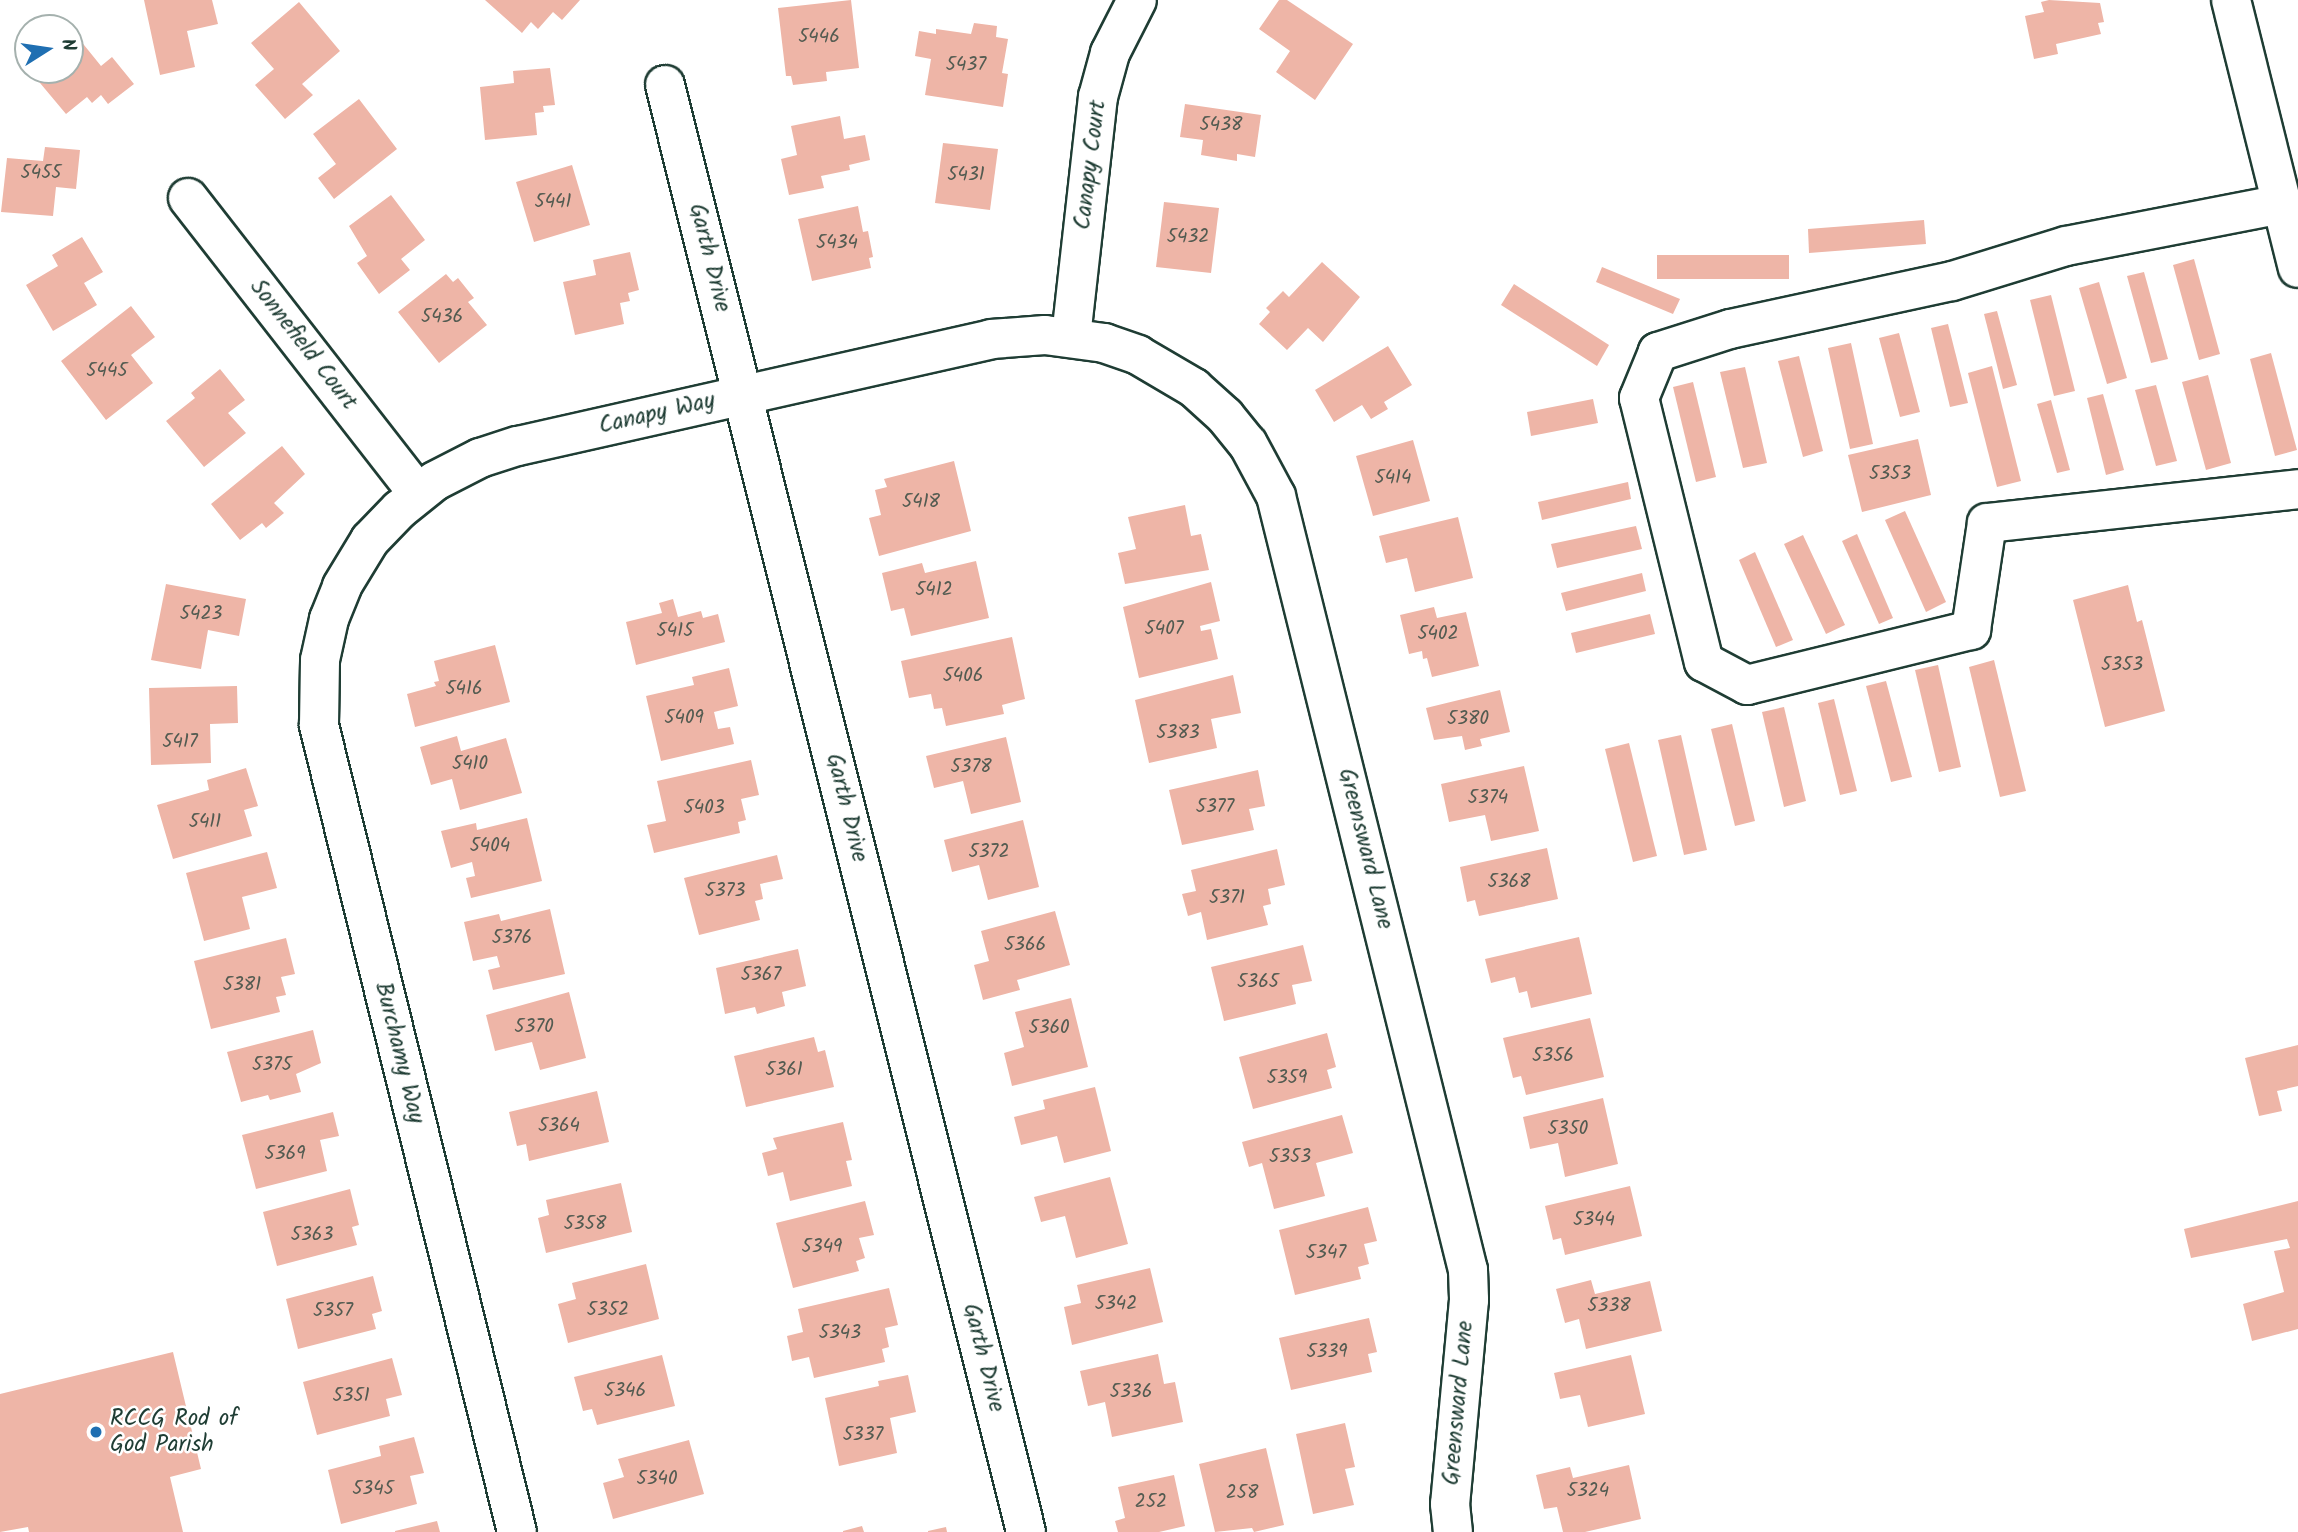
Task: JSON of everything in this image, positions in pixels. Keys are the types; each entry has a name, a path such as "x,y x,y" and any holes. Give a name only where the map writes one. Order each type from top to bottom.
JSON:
{"street":[{"name":"Canapy Court","path":"1071,337 1098,97 1110,53 1137,0"},
{"path":"2231,0 2298,268"},
{"name":"Garth Drive","path":"665,85 1026,1532"},
{"name":"Sonnefield Court","path":"188,198 418,493"},
{"path":"2282,204 2066,246 1952,281 1730,329 1658,352 1639,398 1704,662 1747,685 1971,630 1987,523 2298,489"},
{"name":"Greensward Lane","path":"1011,336 1071,337 1138,355 1204,395 1248,444 1271,485 1284,519 1468,1270 1469,1300 1450,1504 1453,1532"},
{"name":"Canapy Way","path":"349,575 370,540 418,493 457,469 501,451 743,394 1011,336"},
{"name":"Burchamy Way","path":"349,575 329,619 320,660 318,725 517,1532"}],"building":[{"path":"144,0 212,0 218,24 187,31 195,67 160,75"},
{"path":"485,0 580,0 562,20 553,12 538,29 531,22 522,33"},
{"path":"851,0 859,68 826,72 827,81 793,85 791,76 786,76 778,8"},
{"path":"1279,0 1287,0 1353,44 1315,100 1276,72 1290,51 1259,29"},
{"path":"2049,0 2100,3 2104,22 2098,23 2101,34 2056,44 2058,54 2034,59 2025,16 2044,12 2041,2"},
{"path":"299,2 340,51 302,84 313,95 285,119 255,85 274,69 251,43"},
{"path":"974,23 997,26 996,37 1008,39 1002,73 1008,74 1003,107 925,95 931,59 915,56 919,31 936,34 936,29 971,34"},
{"path":"84,45 101,66 112,57 134,84 108,104 101,95 92,103 87,97 66,114 41,84 84,84"},
{"path":"550,68 555,105 543,106 544,112 535,113 537,135 485,140 480,87 514,83 513,71"},
{"path":"359,99 397,149 334,199 318,178 336,164 313,134"},
{"path":"1185,104 1261,115 1255,157 1237,154 1237,161 1201,155 1203,140 1180,137"},
{"path":"840,116 844,139 865,135 870,160 849,165 850,170 821,176 824,188 789,195 781,159 797,155 791,126"},
{"path":"943,143 998,149 990,210 935,203"},
{"path":"45,147 80,150 76,189 56,187 53,216 1,212 7,158 43,161"},
{"path":"572,165 590,225 534,242 516,182"},
{"path":"391,195 425,240 401,259 410,270 379,294 357,263 367,256 349,226"},
{"path":"1164,202 1219,208 1211,273 1156,267"},
{"path":"858,206 863,232 868,231 873,257 869,258 871,268 812,281 798,219"},
{"path":"1924,220 1926,244 1809,253 1808,229"},
{"path":"82,237 103,272 84,283 97,305 53,331 26,285 58,266 52,255"},
{"path":"630,252 639,290 628,293 630,301 620,303 624,324 575,335 563,282 596,275 593,260"},
{"path":"1657,255 1789,255 1789,279 1657,279"},
{"path":"2194,259 2220,354 2199,360 2173,265"},
{"path":"1322,262 1360,297 1323,342 1308,328 1287,350 1259,324 1270,312 1266,308 1283,291 1289,297"},
{"path":"1602,267 1680,299 1673,314 1596,282"},
{"path":"2144,272 2168,359 2151,363 2127,276"},
{"path":"446,274 453,282 458,278 474,298 468,302 487,325 439,363 398,312"},
{"path":"2099,282 2127,378 2107,384 2079,288"},
{"path":"1514,284 1609,345 1597,366 1501,305"},
{"path":"2051,295 2075,391 2054,396 2030,300"},
{"path":"131,306 155,337 131,355 153,383 106,420 61,361"},
{"path":"1997,311 2017,385 2003,389 1984,314"},
{"path":"1948,324 1968,403 1950,407 1931,328"},
{"path":"1899,333 1920,412 1900,417 1879,338"},
{"path":"1851,343 1873,444 1850,449 1828,348"},
{"path":"1388,346 1412,385 1384,402 1388,409 1371,419 1362,405 1334,422 1315,390"},
{"path":"2271,353 2297,450 2275,456 2250,359"},
{"path":"1799,356 1823,451 1803,457 1778,361"},
{"path":"1992,366 2021,481 1997,487 1968,373"},
{"path":"1745,367 1767,463 1743,468 1720,372"},
{"path":"220,369 245,400 228,413 246,433 204,467 166,421 195,398 191,393"},
{"path":"2208,375 2231,463 2206,470 2182,382"},
{"path":"1693,382 1716,477 1696,482 1673,387"},
{"path":"2156,385 2177,461 2156,466 2135,390"},
{"path":"2103,394 2124,470 2106,475 2087,398"},
{"path":"1593,399 1598,423 1531,436 1527,412"},
{"path":"2051,400 2070,470 2057,473 2037,404"},
{"path":"1918,439 1931,495 1862,512 1848,455"},
{"path":"1413,440 1430,501 1373,516 1356,456"},
{"path":"282,446 305,474 274,503 284,513 266,528 262,523 240,540 211,504"},
{"path":"954,461 971,531 879,556 869,518 881,515 875,490 887,487 884,479"},
{"path":"1628,482 1631,499 1542,520 1538,502"},
{"path":"1185,505 1191,536 1201,534 1209,570 1125,584 1118,553 1136,549 1128,517"},
{"path":"1905,511 1946,602 1926,612 1885,520"},
{"path":"1458,517 1473,578 1415,592 1407,558 1386,563 1379,536"},
{"path":"1636,526 1642,549 1557,568 1551,544"},
{"path":"1857,534 1893,618 1879,624 1842,541"},
{"path":"1803,535 1845,625 1826,634 1784,544"},
{"path":"1755,552 1793,640 1776,647 1739,560"},
{"path":"976,561 989,618 911,636 904,608 891,611 882,573 922,563 925,573"},
{"path":"1642,573 1646,591 1566,611 1561,593"},
{"path":"1211,582 1220,621 1200,626 1201,631 1211,629 1218,659 1139,678 1123,607"},
{"path":"166,584 246,599 239,636 208,630 201,669 151,660"},
{"path":"2128,585 2137,622 2142,620 2165,711 2105,727 2073,600"},
{"path":"673,599 678,617 701,611 703,618 718,614 725,642 636,665 626,622 662,613 659,603"},
{"path":"1434,607 1437,618 1466,612 1479,666 1432,677 1427,658 1423,659 1422,651 1409,654 1400,615"},
{"path":"1650,614 1655,634 1576,653 1571,633"},
{"path":"1012,637 1025,699 1002,705 1004,714 946,726 942,708 934,709 931,694 909,698 901,661"},
{"path":"495,645 510,702 415,727 407,694 436,686 434,682 439,681 434,661"},
{"path":"1994,660 2026,791 2000,797 1969,667"},
{"path":"1938,665 1961,767 1939,772 1915,670"},
{"path":"729,668 738,706 714,712 718,729 730,727 734,744 661,761 646,696 694,685 692,677"},
{"path":"1233,675 1241,713 1211,719 1217,748 1149,763 1135,700"},
{"path":"1886,681 1912,777 1891,782 1866,686"},
{"path":"237,686 238,723 210,724 211,763 151,765 149,688"},
{"path":"1500,690 1510,732 1480,739 1482,746 1465,750 1462,736 1434,740 1426,708"},
{"path":"1834,699 1857,791 1840,795 1818,703"},
{"path":"1784,707 1806,801 1784,807 1762,712"},
{"path":"1732,724 1755,821 1735,826 1711,729"},
{"path":"1681,735 1707,850 1684,855 1658,740"},
{"path":"457,736 461,751 506,738 522,793 460,810 452,779 431,785 420,747"},
{"path":"1006,737 1021,802 971,814 963,781 934,788 926,756"},
{"path":"1629,743 1657,856 1633,862 1605,749"},
{"path":"751,760 759,795 741,799 746,820 738,822 740,833 654,853 647,825 666,821 657,781"},
{"path":"1524,766 1539,831 1491,841 1485,815 1449,822 1441,784"},
{"path":"246,768 258,806 244,810 252,836 173,859 157,805 209,790 207,780"},
{"path":"1258,770 1265,806 1249,809 1254,830 1182,845 1169,790"},
{"path":"527,818 542,881 471,898 466,878 475,876 472,862 451,868 441,831 476,823 477,830"},
{"path":"1023,820 1039,887 988,900 979,865 952,872 944,840"},
{"path":"1547,848 1558,899 1479,916 1475,900 1467,902 1460,867"},
{"path":"1277,849 1285,885 1268,889 1271,904 1263,906 1268,925 1207,940 1201,912 1188,916 1182,894 1196,891 1191,870"},
{"path":"267,852 277,888 242,897 250,929 204,941 186,873"},
{"path":"777,855 783,879 760,884 763,899 755,901 760,920 699,935 684,878"},
{"path":"550,909 565,974 493,990 488,970 500,967 497,956 473,961 464,922 499,914 501,921"},
{"path":"1055,911 1070,965 1017,980 1020,990 983,1000 974,965 989,961 981,931"},
{"path":"1579,937 1592,994 1531,1008 1527,991 1519,993 1515,977 1491,983 1485,959"},
{"path":"286,938 295,974 281,977 286,995 276,997 280,1012 211,1029 194,961"},
{"path":"1303,945 1312,981 1292,985 1296,1004 1224,1021 1211,967"},
{"path":"798,949 806,986 782,992 785,1006 757,1014 755,1007 725,1014 716,968"},
{"path":"569,992 586,1058 540,1070 532,1042 495,1051 486,1015"},
{"path":"1071,998 1088,1067 1012,1086 1004,1053 1024,1047 1015,1012"},
{"path":"1590,1018 1604,1077 1526,1095 1521,1076 1513,1078 1503,1038"},
{"path":"313,1030 321,1063 296,1074 301,1092 270,1100 268,1095 241,1102 227,1052"},
{"path":"1327,1033 1336,1067 1327,1070 1332,1088 1253,1109 1239,1057"},
{"path":"814,1037 818,1052 825,1050 834,1087 746,1107 734,1056"},
{"path":"2298,1045 2298,1086 2277,1091 2282,1111 2259,1116 2245,1058"},
{"path":"1095,1087 1111,1151 1064,1163 1057,1136 1021,1145 1014,1117 1045,1109 1043,1100"},
{"path":"597,1091 609,1142 529,1161 526,1144 517,1146 509,1112"},
{"path":"1603,1098 1618,1164 1565,1177 1558,1143 1530,1149 1523,1117"},
{"path":"333,1112 339,1136 320,1140 327,1171 256,1189 242,1135"},
{"path":"1342,1115 1353,1153 1316,1163 1325,1196 1274,1209 1262,1163 1249,1167 1242,1142"},
{"path":"843,1122 852,1160 846,1161 852,1186 790,1201 783,1172 768,1176 762,1153 777,1149 773,1138"},
{"path":"1110,1177 1128,1244 1076,1258 1065,1216 1041,1222 1034,1197"},
{"path":"621,1183 632,1232 546,1253 538,1218 549,1215 546,1200"},
{"path":"1630,1186 1642,1236 1565,1255 1561,1238 1553,1240 1545,1206"},
{"path":"350,1189 359,1225 352,1227 357,1245 277,1266 263,1212"},
{"path":"865,1201 874,1235 859,1238 865,1258 856,1261 859,1271 793,1288 776,1223"},
{"path":"2298,1201 2298,1329 2252,1341 2243,1304 2284,1292 2274,1251 2290,1248 2287,1239 2191,1258 2184,1229"},
{"path":"1368,1207 1377,1241 1364,1244 1369,1264 1358,1267 1361,1279 1295,1295 1279,1230"},
{"path":"646,1264 659,1319 568,1343 558,1304 576,1299 572,1283"},
{"path":"1150,1268 1163,1322 1072,1345 1064,1307 1081,1303 1077,1285"},
{"path":"373,1276 382,1311 372,1314 376,1329 298,1349 286,1299"},
{"path":"1591,1280 1595,1294 1650,1281 1662,1331 1586,1349 1579,1319 1565,1323 1556,1289"},
{"path":"889,1288 898,1325 885,1328 889,1347 882,1349 885,1362 814,1378 809,1357 792,1361 787,1336 803,1332 798,1309"},
{"path":"1369,1318 1377,1352 1368,1354 1372,1372 1291,1390 1279,1338"},
{"name":"RCCG Rod of God Parish","path":"173,1352 201,1469 170,1477 183,1532 29,1532 28,1527 0,1532 0,1394"},
{"path":"1158,1354 1164,1384 1175,1382 1183,1422 1112,1437 1105,1402 1088,1406 1080,1371"},
{"path":"662,1355 675,1406 597,1425 592,1409 583,1411 574,1377"},
{"path":"1631,1355 1645,1414 1588,1427 1580,1395 1560,1399 1554,1373"},
{"path":"392,1358 402,1395 386,1399 390,1416 317,1435 303,1382"},
{"path":"908,1375 916,1412 890,1418 897,1453 839,1466 825,1398 879,1386 878,1381"},
{"path":"1345,1423 1355,1467 1345,1469 1354,1505 1313,1514 1296,1434"},
{"path":"414,1437 424,1473 410,1476 417,1504 341,1524 328,1470 381,1456 379,1446"},
{"path":"689,1440 704,1494 613,1519 603,1483 624,1477 618,1459"},
{"path":"1266,1448 1284,1525 1254,1532 1252,1528 1215,1532 1199,1464"},
{"path":"1629,1465 1641,1519 1585,1532 1563,1532 1557,1507 1544,1509 1536,1475 1570,1467 1573,1478"},
{"path":"1174,1475 1185,1526 1159,1532 1118,1532 1115,1521 1125,1518 1118,1487"},
{"path":"437,1521 440,1532 395,1532 395,1531"},
{"path":"862,1526 864,1532 843,1532 843,1531"},
{"path":"946,1527 947,1532 928,1532 928,1531"}],"place":[{"name":"RCCG Rod of God Parish","path":"96,1432"}]}
